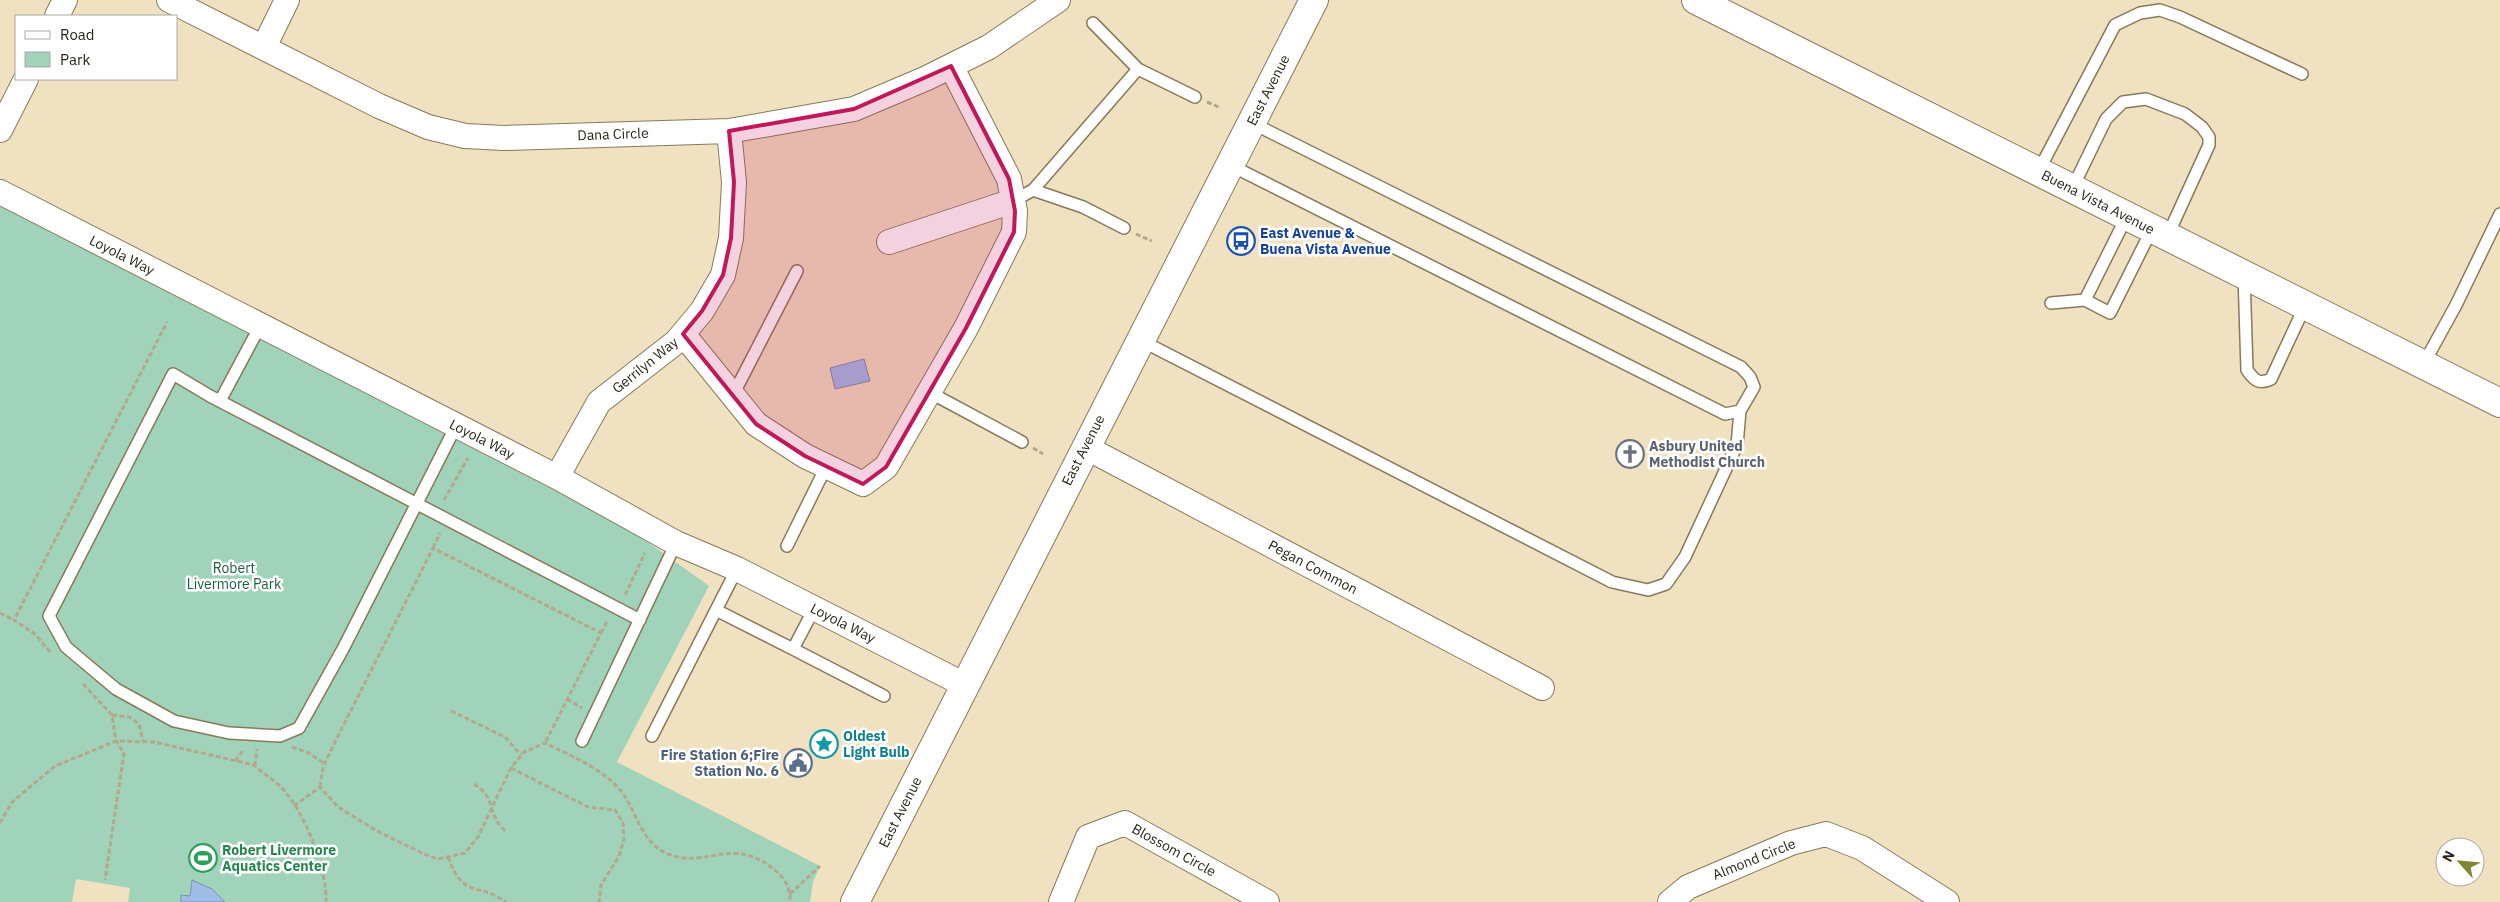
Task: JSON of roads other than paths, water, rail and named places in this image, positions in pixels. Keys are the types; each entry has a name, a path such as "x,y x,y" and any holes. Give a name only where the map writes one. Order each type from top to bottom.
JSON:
{"main road":[{"name":"East Avenue","path":"861,900 965,685 1314,0"},
{"name":"Buena Vista Avenue","path":"1696,0 2500,403"}],"street":[{"path":"58,15 65,0"},
{"name":"Dana Circle","path":"169,0 379,106 428,127 466,136 504,138 729,130 854,109 989,47 1058,0"},
{"path":"264,48 287,0"},
{"path":"951,66 1009,179 1023,196"},
{"path":"0,130 25,80"},
{"name":"Gerrilyn Way","path":"557,478 599,402 676,342 702,311 723,275 732,238 734,182 729,130"},
{"name":"Loyola Way","path":"0,192 557,478 676,543 737,569 965,685"},
{"path":"889,242 1023,196"},
{"path":"683,334 756,424 805,456 863,484 886,467 966,328 1014,232 1015,211 1023,196"},
{"name":"Pegan Common","path":"1085,447 1542,688"},
{"name":"Blossom Circle","path":"1061,902 1088,837 1125,823 1268,902"},
{"name":"Almond Circle","path":"1670,902 1688,886 1791,843 1826,834 1862,848 1947,902"}],"lane":[{"path":"2038,172 2115,25 2140,13 2160,10 2180,17 2302,74"},
{"path":"1093,23 1138,69 1195,97"},
{"path":"1023,196 1138,69"},
{"path":"2051,303 2085,300 2110,313 2160,233 2209,145 2209,137 2202,127 2185,114 2146,99 2123,102 2106,119 2072,189"},
{"path":"1140,340 1612,582 1648,590 1666,584 1685,557 1737,445 1740,411 1754,387 1750,377 1741,367 1252,122"},
{"path":"1230,164 1725,414 1740,411"},
{"path":"1023,196 1083,208 1124,228"},
{"path":"2423,364 2456,305 2500,214"},
{"path":"2085,300 2126,216"},
{"path":"733,395 797,271"},
{"path":"2244,276 2247,370 2258,382 2271,379 2305,306"},
{"path":"220,401 260,326"},
{"path":"456,426 418,502 344,647 299,728 280,736 229,733 174,721 116,689 86,664 66,647 49,616 173,374 220,401 418,502 640,620"},
{"path":"929,392 1022,442"},
{"path":"788,546 826,467"},
{"path":"582,741 676,543"},
{"path":"652,736 737,569"},
{"path":"793,649 814,608"},
{"path":"716,610 884,696"}],"water":[{"path":"864,359 870,381 835,389 830,368"},
{"path":"192,880 212,889 225,902 181,902 181,895 190,896"}],"place":[{"name":"East Avenue & Buena Vista Avenue","path":"1241,241"},
{"name":"Asbury United Methodist Church","path":"1630,454"},
{"name":"Oldest Light Bulb","path":"824,744"},
{"name":"Fire Station 6;Fire Station No. 6","path":"798,763"},
{"name":"Robert Livermore Aquatics Center","path":"203,858"}],"park label":[{"name":"Robert Livermore Park","path":"234,576"}]}
